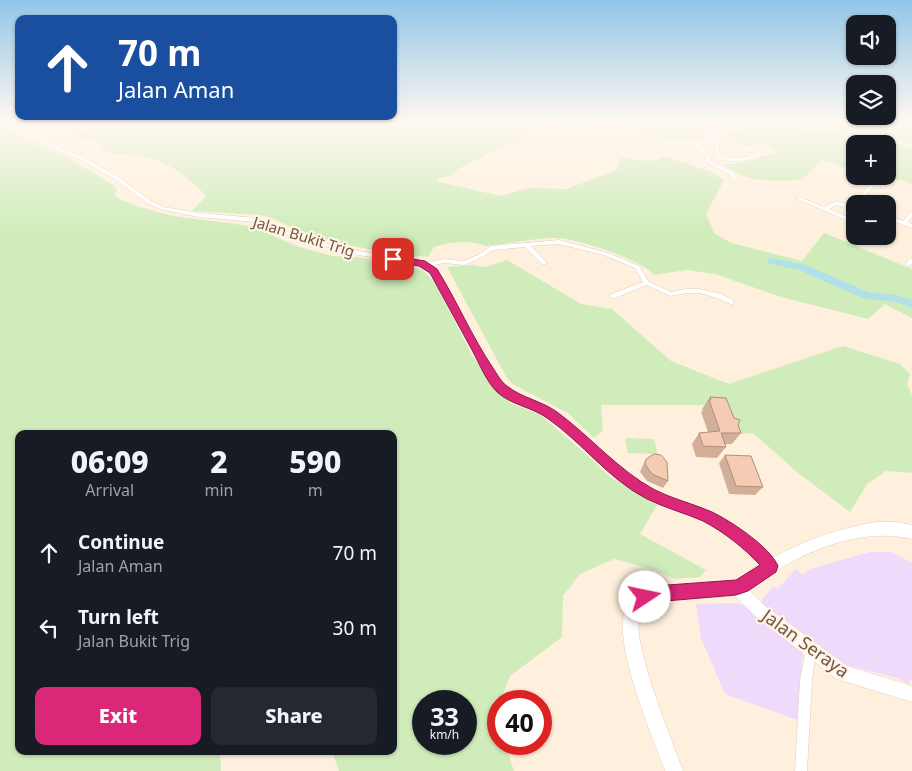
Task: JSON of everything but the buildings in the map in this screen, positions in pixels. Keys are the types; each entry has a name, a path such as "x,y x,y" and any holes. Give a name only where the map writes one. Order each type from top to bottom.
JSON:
{"street":[{"name":"Jalan Bukit Trig","path":"82,159 118,179 143,199 162,208 199,215 257,220 299,238 358,253 412,261 426,265"},
{"path":"707,159 707,161 731,173 736,179"},
{"path":"864,195 873,185"},
{"path":"798,198 846,218"},
{"path":"825,209 833,203 846,206"},
{"path":"904,223 912,214"},
{"path":"896,220 912,226"},
{"path":"426,265 444,261 465,263 491,248 559,242 606,254 637,267 647,283 670,294 692,290 700,291 719,296 731,302"},
{"path":"527,245 544,263"},
{"path":"426,265 438,277 484,363 501,388 551,414 580,438 610,468 651,494 721,524 753,548 771,566"},
{"path":"613,296 647,283"},
{"path":"674,771 633,653 629,624 631,613 637,603 654,594 736,587 791,556 842,535 886,526 912,532"},
{"name":"Jalan Seraya","path":"736,587 755,607 811,651 848,676 912,694"},
{"path":"800,771 806,680 811,651"}],"shaded area":[{"path":"870,552 892,552 912,563 912,680 909,679 910,685 897,678 846,665 778,615 776,617 760,602 773,586 778,589 796,569 803,575 810,569"},
{"path":"732,603 746,605 803,653 797,720 725,694 701,638 696,604"}],"green space":[{"path":"0,159 69,159 112,184 117,190 114,196 136,206 173,216 251,226 296,246 332,256 358,257 423,270 435,283 472,355 494,389 512,404 539,414 610,477 657,505 640,534 706,570 700,577 675,579 655,570 614,559 580,574 563,596 562,637 510,676 505,690 487,690 487,755 509,755 514,771 339,771 333,755 397,755 397,430 15,430 15,755 220,755 221,771 0,771"},
{"path":"153,159 478,159 458,169 452,175 437,179 440,182 500,196 529,188 566,189 617,170 620,159 654,161 658,159 673,159 709,171 724,180 706,214 714,233 731,243 802,261 824,233 846,242 846,245 853,245 912,269 912,318 885,304 868,319 781,297 715,274 687,270 654,275 648,269 624,257 567,239 542,239 485,246 474,242 453,243 434,247 428,257 378,251 338,243 301,232 272,218 260,215 192,211 206,196 182,174"},
{"path":"756,159 846,159 846,168 823,160 801,180 761,180 742,175 724,165"},
{"path":"896,159 912,159 912,184 896,179"},
{"path":"507,260 581,304 612,309 671,361 729,384 843,346 900,364 910,374 907,385 912,395 912,473 886,471 867,484 850,512 797,472 753,433 733,435 721,405 601,405 603,430 594,438 568,413 514,385 507,378 447,267 471,265 486,267"},
{"path":"625,438 654,439 658,454 628,453"}],"waterway":[{"path":"772,261 802,267 866,295 897,299 912,304"}],"route":[{"path":"393,259 421,263 434,271 484,363 501,388 511,395 551,414 580,438 610,468 624,478 660,499 692,510 721,524 753,548 771,566 747,583 736,587 654,594 645,597"}]}
